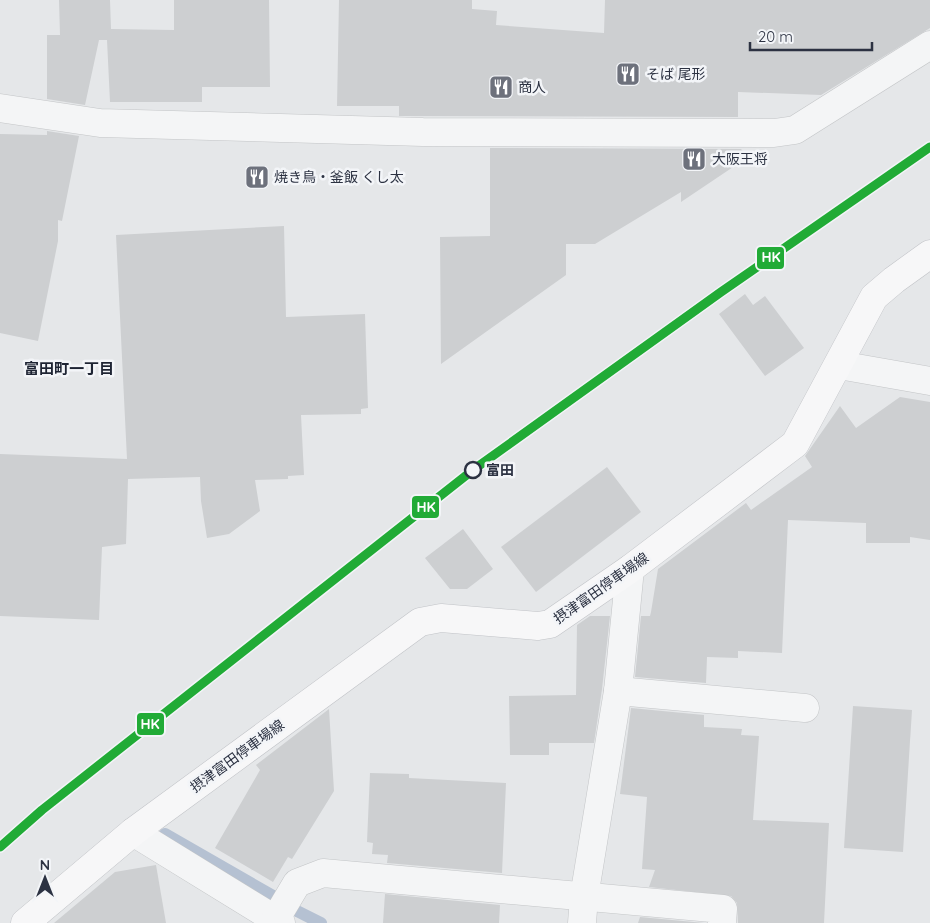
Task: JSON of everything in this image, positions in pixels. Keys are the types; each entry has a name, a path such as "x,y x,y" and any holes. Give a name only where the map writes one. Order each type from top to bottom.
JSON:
{"main road":[{"name":"摂津富田停車場線","path":"25,923 133,832 420,622 441,618 538,626 550,624 630,569 795,444 874,297 930,254"}],"street":[{"path":"0,108 100,123 423,132 774,133 795,130 930,46"},
{"path":"839,365 930,380"},
{"path":"583,910 618,691 630,569"},
{"path":"618,691 805,708"},
{"path":"133,832 262,917 297,883 323,873 583,910 724,909 722,923"}],"building":[{"path":"59,0 110,0 111,29 174,30 174,0 269,0 270,87 202,87 202,102 110,102 107,40 99,40 85,105 47,99 47,35 60,35"},
{"path":"339,0 472,0 472,9 497,11 496,25 604,33 605,0 930,0 930,28 821,95 738,92 738,117 399,116 399,106 337,106"},
{"path":"47,131 79,136 62,221 58,220 58,241 38,341 0,333 0,134 47,135"},
{"path":"490,148 741,149 748,157 681,202 681,192 595,244 566,244 566,275 441,364 440,237 490,236"},
{"path":"284,226 286,317 365,314 368,408 361,409 361,414 301,415 304,475 288,476 288,479 255,480 260,511 229,534 207,538 201,501 200,477 128,479 126,544 102,547 99,620 0,616 0,454 127,459 116,235"},
{"path":"745,294 753,305 765,296 804,348 765,376 719,314"},
{"path":"900,397 930,402 930,540 910,537 910,543 866,543 866,523 788,520 782,653 738,651 738,658 707,657 706,683 635,677 641,616 650,616 658,569 746,503 751,510 812,467 805,456 840,406 856,428"},
{"path":"607,467 641,512 536,592 501,547"},
{"path":"463,529 493,569 467,589 450,589 425,558"},
{"path":"590,616 610,616 594,743 549,743 549,755 510,755 509,696 576,695 577,625"},
{"path":"853,706 912,710 903,852 844,848"},
{"path":"631,708 704,715 704,727 742,729 741,735 759,736 753,820 829,823 824,923 738,923 737,903 731,896 649,887 655,870 642,869 647,797 620,794"},
{"path":"329,709 334,791 292,859 288,857 273,882 215,848 260,770 256,765"},
{"path":"370,773 409,774 409,778 506,783 502,873 387,863 388,855 372,854 373,843 367,842"},
{"path":"156,865 166,923 54,923 115,872"},
{"path":"385,894 500,905 499,923 383,923"},
{"path":"640,917 704,923 638,923"}],"waterway":[{"path":"165,834 273,896"},
{"path":"297,911 321,923"}],"transit line":[{"name":"HK","path":"0,847 42,810 473,470 721,292 930,147"}],"place":[{"name":"そば 尾形","path":"628,74"},
{"name":"商人","path":"501,87"},
{"name":"大阪王将","path":"694,159"},
{"name":"焼き鳥・釜飯 くし太","path":"257,177"},
{"name":"富田","path":"473,470"}],"district":[{"name":"富田町一丁目","path":"69,369"}]}
